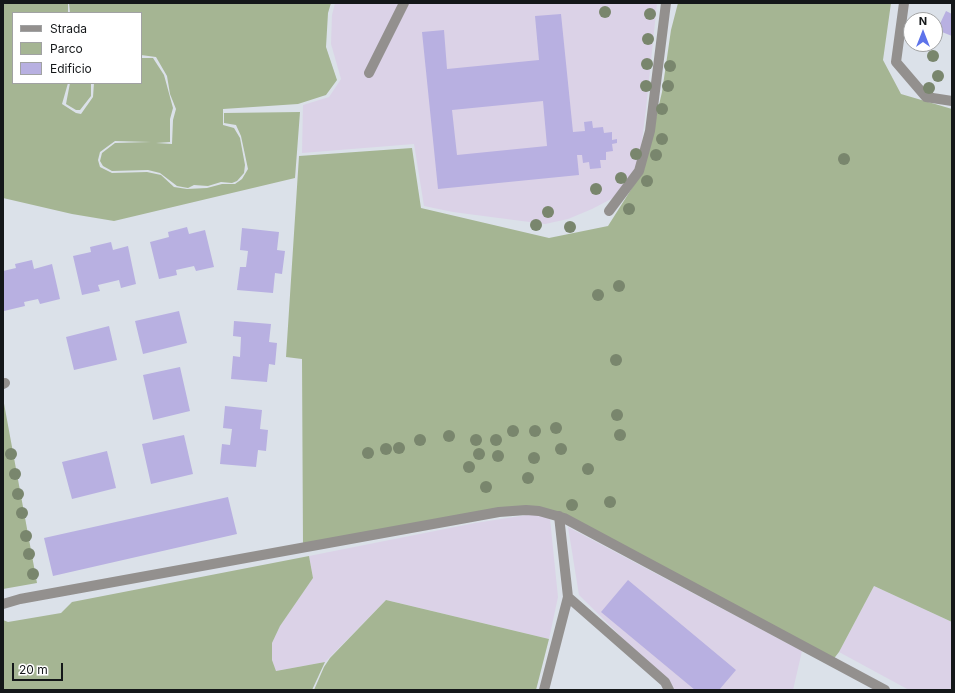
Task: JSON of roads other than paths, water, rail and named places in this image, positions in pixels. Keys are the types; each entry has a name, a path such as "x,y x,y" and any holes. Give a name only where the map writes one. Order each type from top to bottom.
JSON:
{"lane":[{"path":"369,73 404,3"},
{"path":"609,211 639,171 650,130 666,3"},
{"path":"904,3 896,62 926,97 952,101"},
{"path":"3,604 20,598 499,512 526,510 547,512 559,516 885,690"},
{"path":"544,690 568,597 559,516"},
{"path":"568,597 665,682 669,690"}]}
